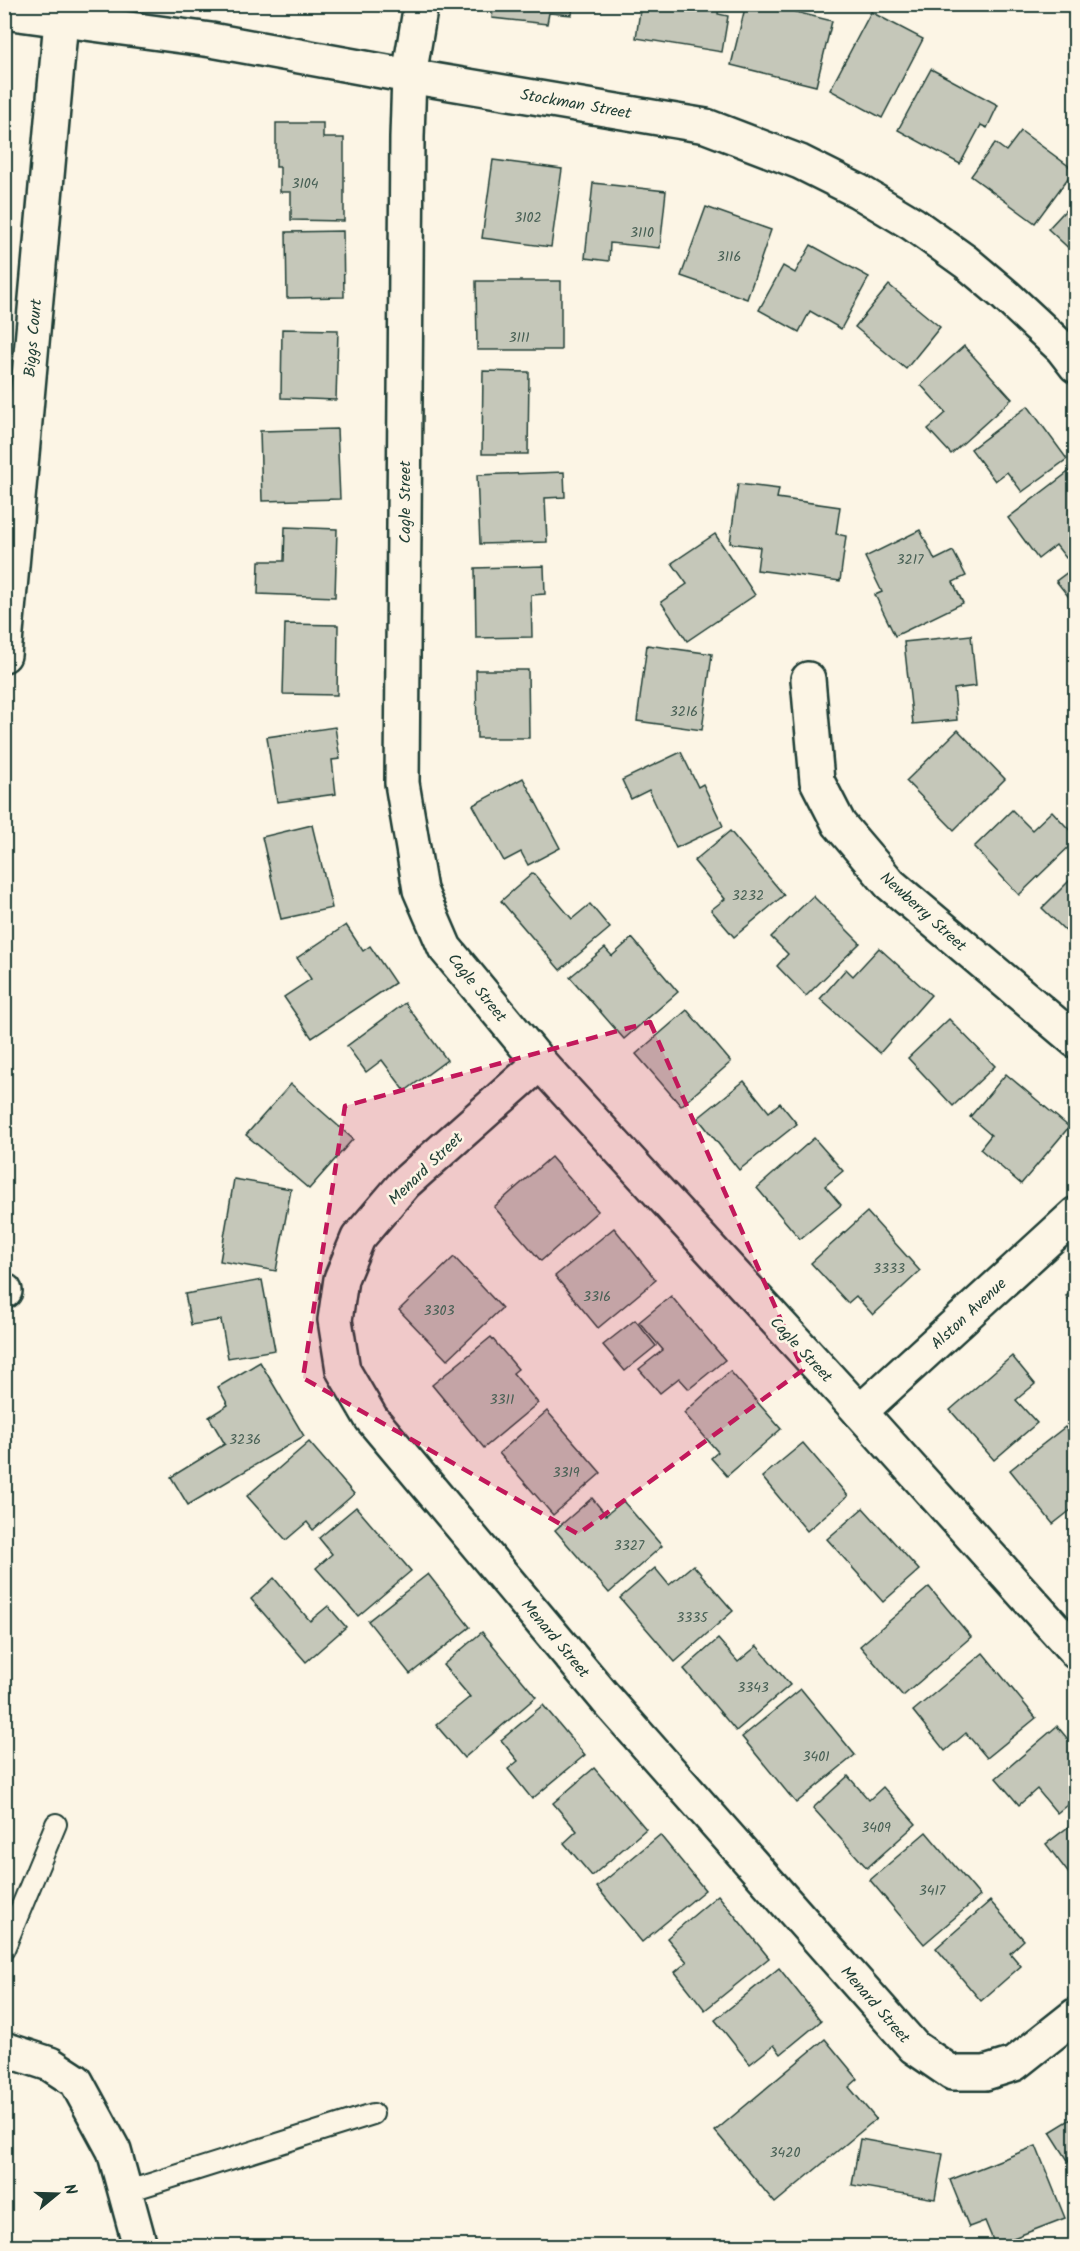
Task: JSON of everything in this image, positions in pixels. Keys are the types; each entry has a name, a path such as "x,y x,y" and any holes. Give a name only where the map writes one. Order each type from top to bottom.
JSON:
{"street":[{"name":"Cagle Street","path":"421,4 409,76 402,783 420,890 445,948 540,1063 1076,1652"},
{"name":"Stockman Street","path":"4,12 211,40 706,126 800,162 867,196 913,224 966,262 1015,303 1062,348 1076,366"},
{"name":"Biggs Court","path":"4,655 61,20"},
{"name":"Newberry Street","path":"808,679 817,781 839,824 890,884 1076,1041"},
{"name":"Menard Street","path":"540,1063 405,1184 358,1238 341,1279 335,1320 343,1370 370,1418 607,1700 914,2047 952,2073 985,2073 1014,2064 1076,2015"},
{"name":"Alston Avenue","path":"860,1412 1076,1214"},
{"path":"4,2049 50,2064 76,2081 114,2151 140,2247"}],"lane":[{"path":"4,1949 56,1824"},
{"path":"125,2192 373,2114"}],"highlighted area":[{"path":"650,1022 803,1370 578,1534 303,1378 345,1106"}],"building":[{"path":"494,4 573,4 572,15 549,13 547,24 492,18"},
{"path":"641,4 719,4 718,14 728,16 722,52 636,38"},
{"path":"746,4 764,4 832,21 816,86 731,65"},
{"path":"871,12 923,39 882,118 830,90"},
{"path":"931,69 998,105 987,128 981,125 960,164 898,130"},
{"path":"276,123 323,123 323,138 344,138 344,221 291,220 291,192 280,192 280,167 276,167"},
{"path":"1021,131 1074,170 1035,223 971,176 995,143 1006,151"},
{"path":"493,160 562,169 551,247 482,238"},
{"path":"593,183 666,191 660,248 610,243 609,261 585,258"},
{"path":"1076,199 1076,255 1048,229"},
{"path":"706,207 771,230 747,299 681,276"},
{"path":"343,231 344,297 287,298 286,232"},
{"path":"811,245 869,277 841,329 810,311 799,332 759,310 783,266 795,273"},
{"path":"476,281 561,281 561,350 477,350"},
{"path":"889,285 940,327 906,369 855,327"},
{"path":"282,329 338,330 336,400 281,398"},
{"path":"964,346 1012,399 951,454 928,429 946,413 921,385"},
{"path":"483,371 529,372 528,454 482,454"},
{"path":"1028,406 1067,459 1022,492 1007,472 995,481 971,449"},
{"path":"337,429 340,499 262,501 260,431"},
{"path":"1071,470 1076,476 1076,551 1066,558 1056,545 1038,559 1008,518"},
{"path":"564,472 565,497 545,498 547,542 480,544 477,475"},
{"path":"738,484 779,489 777,498 840,507 836,534 846,536 840,581 757,570 760,547 730,543"},
{"path":"285,527 337,529 335,597 258,594 259,561 284,561"},
{"path":"920,530 935,560 953,551 966,576 953,582 963,603 895,636 875,595 882,592 865,557"},
{"path":"715,534 755,595 687,641 661,602 687,584 672,563"},
{"path":"544,566 545,594 531,595 532,637 476,638 475,568"},
{"path":"1076,566 1076,606 1056,581"},
{"path":"285,624 338,625 337,695 283,694"},
{"path":"971,635 976,686 954,689 957,720 913,724 904,642"},
{"path":"647,645 712,654 702,730 637,721"},
{"path":"476,670 528,670 529,738 477,738"},
{"path":"335,727 340,759 332,760 336,794 277,802 267,737"},
{"path":"958,730 1005,779 954,830 906,781"},
{"path":"681,752 698,787 703,784 723,826 676,848 649,790 631,799 622,780"},
{"path":"523,778 560,848 528,865 521,852 504,861 473,805"},
{"path":"1012,810 1032,830 1052,811 1076,837 1076,840 1019,895 974,847"},
{"path":"312,825 332,908 281,919 262,837"},
{"path":"730,831 784,895 734,937 711,910 725,899 694,861"},
{"path":"533,873 572,919 590,904 610,928 560,970 501,901"},
{"path":"1076,874 1076,941 1042,908"},
{"path":"813,896 860,943 806,996 777,966 788,954 771,937"},
{"path":"346,925 363,951 370,946 395,983 312,1038 284,997 311,979 297,958"},
{"path":"632,938 678,992 624,1039 570,977 605,948 612,956"},
{"path":"879,948 931,995 880,1053 820,999 846,969 853,976"},
{"path":"405,1003 447,1060 405,1091 382,1060 366,1072 347,1046"},
{"path":"687,1010 731,1062 681,1106 636,1054"},
{"path":"949,1019 995,1066 953,1106 908,1058"},
{"path":"1006,1074 1069,1127 1021,1184 980,1149 991,1135 970,1117"},
{"path":"744,1081 769,1112 780,1103 797,1124 739,1170 698,1118"},
{"path":"291,1084 353,1139 309,1189 246,1135"},
{"path":"814,1138 843,1171 825,1186 841,1205 800,1239 757,1188"},
{"path":"551,1157 598,1211 541,1261 494,1207"},
{"path":"234,1179 291,1189 276,1271 220,1261"},
{"path":"867,1212 920,1271 873,1315 856,1296 848,1303 811,1263"},
{"path":"614,1228 656,1280 598,1328 555,1276"},
{"path":"454,1257 502,1308 447,1360 399,1310"},
{"path":"262,1280 275,1350 228,1358 221,1320 191,1325 185,1294"},
{"path":"1076,1289 1076,1310 1066,1296"},
{"path":"671,1296 725,1360 689,1389 679,1378 660,1393 639,1369 663,1350 639,1322"},
{"path":"635,1320 656,1346 625,1371 603,1345"},
{"path":"491,1337 518,1369 513,1373 538,1403 484,1448 432,1385"},
{"path":"1012,1356 1035,1384 1016,1400 1037,1423 994,1460 950,1410"},
{"path":"260,1362 304,1436 188,1505 171,1477 225,1444 209,1417 228,1405 218,1387"},
{"path":"730,1371 781,1429 727,1476 711,1458 718,1452 684,1413"},
{"path":"547,1411 601,1473 553,1515 499,1453"},
{"path":"1076,1416 1076,1433 1067,1423"},
{"path":"1065,1427 1076,1440 1076,1506 1053,1524 1010,1470"},
{"path":"309,1442 354,1494 313,1530 307,1522 286,1540 247,1496"},
{"path":"803,1443 848,1496 807,1531 762,1477"},
{"path":"592,1498 606,1515 623,1501 662,1546 609,1593 555,1530"},
{"path":"356,1507 411,1571 358,1616 316,1568 332,1554 319,1538"},
{"path":"863,1508 919,1570 883,1602 827,1539"},
{"path":"1076,1532 1076,1550 1067,1540"},
{"path":"693,1565 733,1611 675,1662 620,1598 655,1568 669,1585"},
{"path":"428,1574 470,1627 410,1674 368,1621"},
{"path":"274,1578 310,1621 328,1606 346,1627 306,1662 251,1599"},
{"path":"929,1587 971,1637 903,1696 860,1646"},
{"path":"482,1632 536,1697 464,1758 436,1725 470,1697 443,1665"},
{"path":"718,1639 738,1662 757,1646 790,1685 736,1731 684,1669"},
{"path":"983,1653 1036,1718 987,1758 966,1733 945,1751 913,1711"},
{"path":"801,1689 855,1755 796,1803 742,1737"},
{"path":"543,1705 585,1755 532,1799 508,1769 518,1761 501,1740"},
{"path":"1057,1726 1076,1749 1076,1798 1057,1813 1037,1789 1019,1805 996,1778"},
{"path":"594,1768 646,1829 592,1876 564,1843 577,1831 553,1803"},
{"path":"848,1776 869,1800 883,1787 916,1824 867,1868 813,1808"},
{"path":"1076,1821 1076,1877 1073,1879 1046,1844"},
{"path":"926,1832 980,1896 924,1944 870,1880"},
{"path":"660,1835 705,1890 642,1942 597,1887"},
{"path":"718,1895 769,1958 705,2010 675,1972 687,1962 667,1938"},
{"path":"990,1901 1024,1940 1010,1953 1021,1966 981,2001 936,1948"},
{"path":"779,1968 821,2021 781,2054 774,2045 750,2064 715,2020"},
{"path":"825,2039 858,2079 849,2087 876,2119 775,2203 715,2131"},
{"path":"1076,2116 1076,2173 1050,2132"},
{"path":"860,2139 943,2154 935,2199 852,2185"},
{"path":"1036,2146 1065,2218 995,2245 985,2221 969,2227 950,2180"}]}
